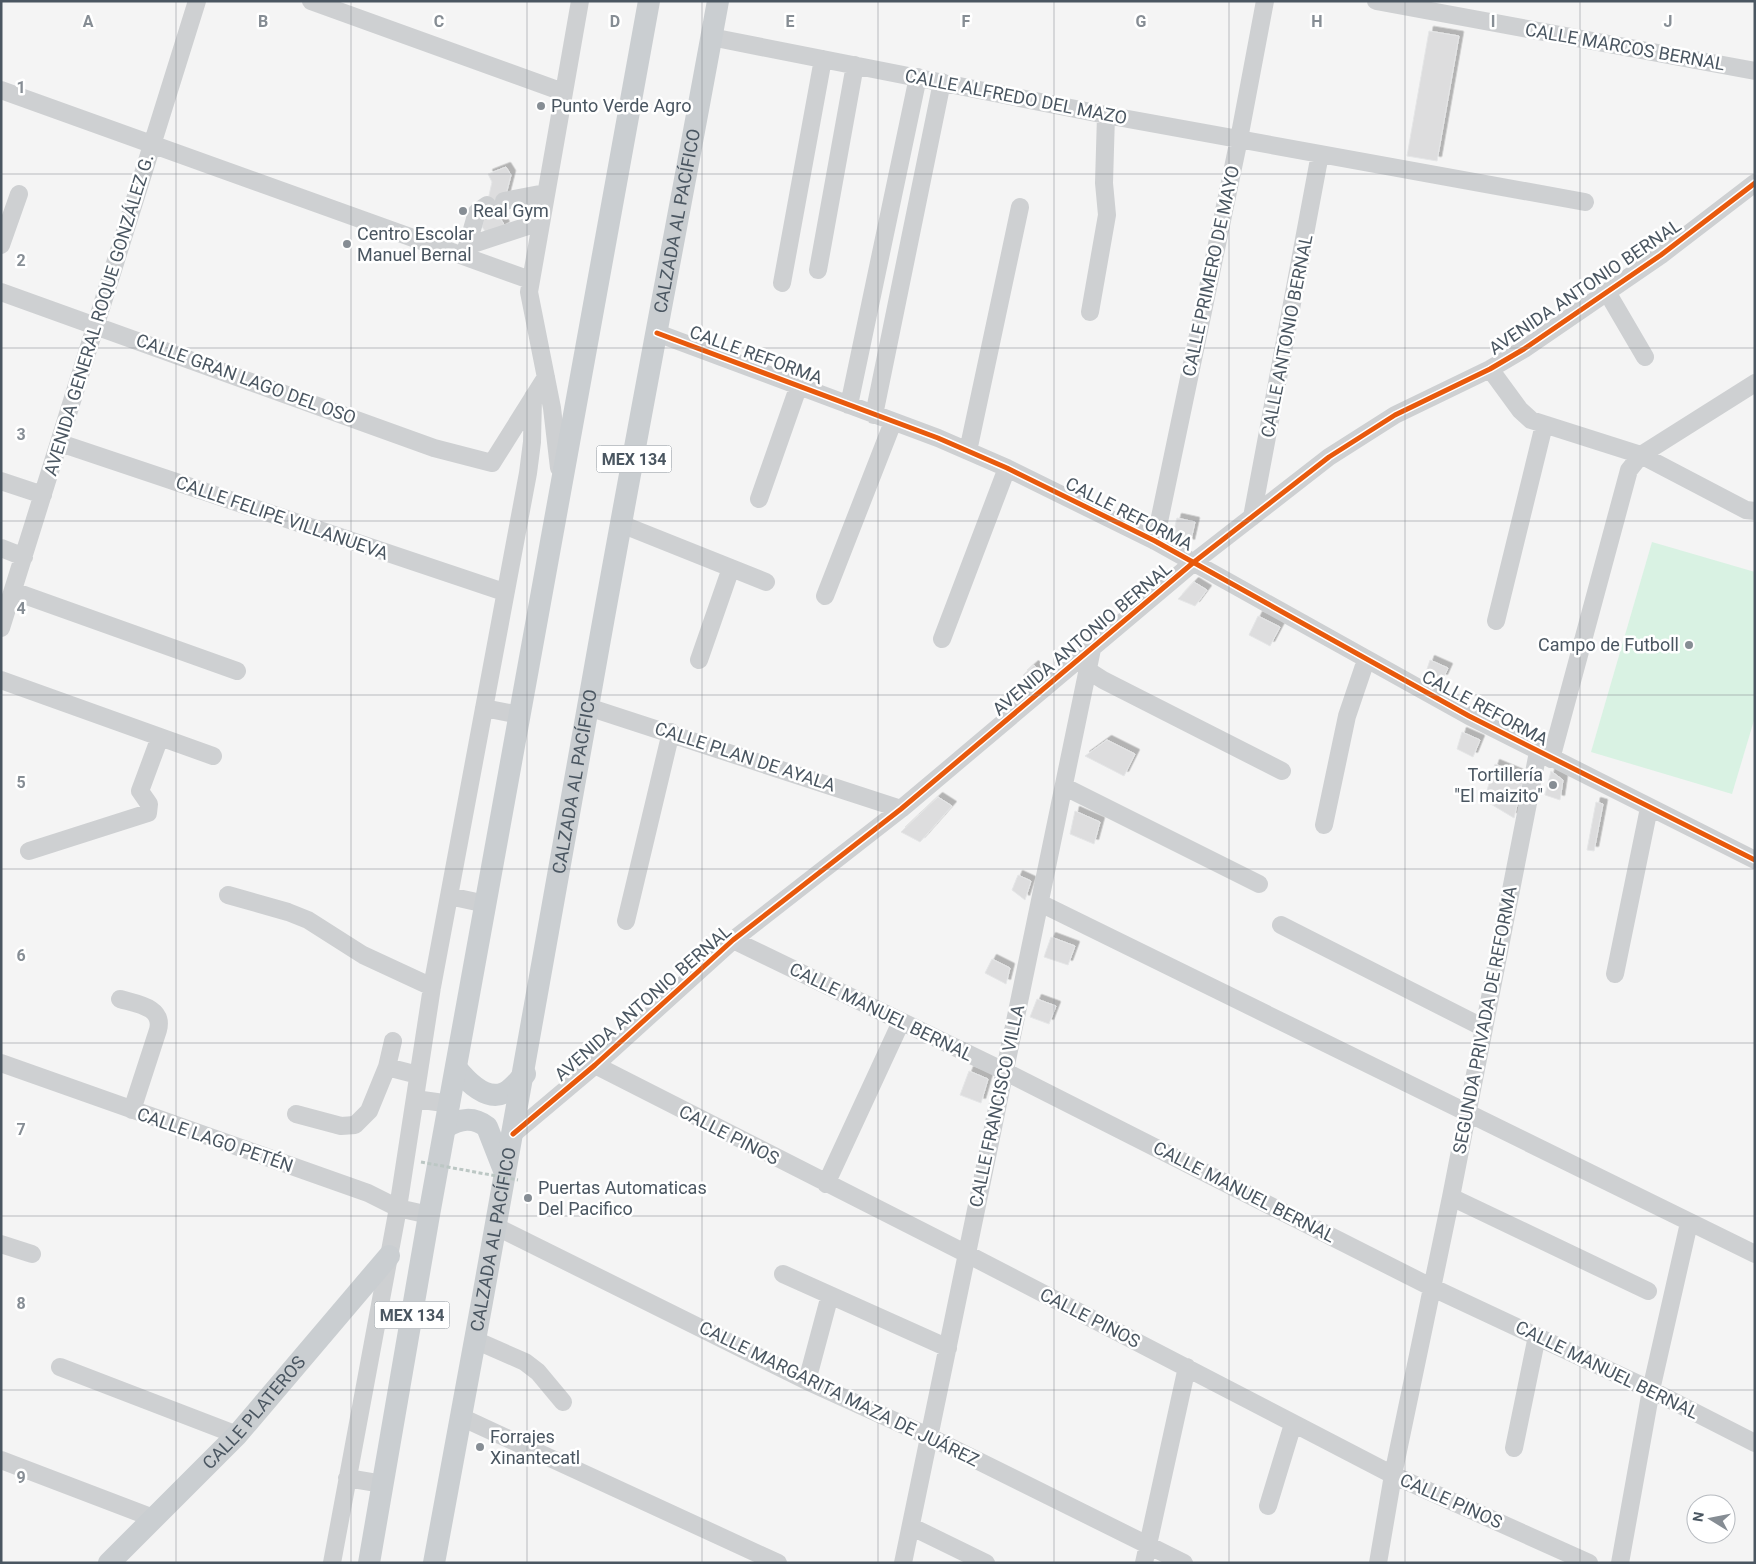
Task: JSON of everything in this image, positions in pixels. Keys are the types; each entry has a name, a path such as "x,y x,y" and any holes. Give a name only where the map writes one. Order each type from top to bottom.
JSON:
{"main road":[{"name":"MEX 134","path":"370,1563 429,1215 451,1104 649,1"},
{"name":"CALZADA AL PACÍFICO","path":"434,1563 495,1226 512,1177 513,1134 621,524 718,1"},
{"path":"457,1069 465,1079 480,1090 498,1094 506,1092 525,1074"},
{"path":"446,1127 460,1120 467,1120 487,1127 512,1177"},
{"name":"CALLE PLATEROS","path":"109,1563 237,1435 389,1256"}],"street":[{"name":"AVENIDA GENERAL ROQUE GONZÁLEZ G.","path":"1,628 197,1"},
{"path":"311,1 563,92"},
{"path":"561,484 556,437 546,377 530,303 530,280 580,1"},
{"name":"CALLE PRIMERO DE MAYO","path":"1155,541 1239,139 1265,1"},
{"name":"CALLE MARCOS BERNAL","path":"1376,1 1755,71"},
{"name":"CALLE ALFREDO DEL MAZO","path":"711,37 1106,115 1584,202"},
{"path":"782,283 823,59"},
{"path":"818,270 855,65"},
{"path":"849,405 918,78"},
{"path":"874,415 942,82"},
{"path":"1,90 466,251 530,280"},
{"path":"1090,312 1107,214 1104,183 1106,115"},
{"name":"CALLE ANTONIO BERNAL","path":"1252,517 1320,154"},
{"name":"AVENIDA ANTONIO BERNAL","path":"513,1134 595,1065 733,940 901,809 1194,562 1252,517 1358,437 1423,400 1490,369 1532,344 1607,292 1755,183"},
{"path":"466,251 476,212 495,203 545,193"},
{"path":"1,245 19,194"},
{"path":"968,451 1020,208"},
{"path":"466,251 540,222"},
{"name":"CALLE GRAN LAGO DEL OSO","path":"1,292 434,448 492,463 533,397"},
{"path":"1607,292 1646,357"},
{"name":"CALLE REFORMA","path":"657,333 798,384 1007,468 1155,541 1366,660 1545,755 1755,860"},
{"path":"1490,369 1520,410 1531,420 1641,455 1746,510 1755,511"},
{"path":"332,1563 398,1208 432,987 504,592 528,473 532,442 533,397 546,377"},
{"path":"1641,455 1755,383"},
{"path":"759,499 798,384"},
{"path":"825,596 893,422"},
{"path":"1496,621 1544,425"},
{"name":"CALLE FELIPE VILLANUEVA","path":"60,443 504,592"},
{"name":"CALLE REFORMA","path":"1545,755 1629,470 1641,455"},
{"path":"942,639 1007,468"},
{"path":"1,481 43,495"},
{"path":"621,524 766,582"},
{"path":"1,548 24,557"},
{"path":"699,660 731,568"},
{"path":"13,591 237,670"},
{"name":"CALLE FRANCISCO VILLA","path":"903,1563 912,1527 1092,649"},
{"path":"1324,824 1347,716 1366,660"},
{"path":"1089,671 1103,680 1282,771"},
{"path":"1,680 213,756"},
{"name":"CALLE PLAN DE AYALA","path":"588,707 671,732 901,809"},
{"path":"484,708 520,715"},
{"path":"626,921 671,732"},
{"path":"29,851 148,813 149,804 140,791 160,737"},
{"name":"SEGUNDA PRIVADA DE REFORMA","path":"1431,1287 1451,1197 1484,1028 1545,755"},
{"path":"1065,787 1259,884"},
{"path":"1615,974 1649,808"},
{"path":"228,895 288,912 308,920 363,955 432,987"},
{"path":"449,896 486,904"},
{"path":"1040,904 1755,1254"},
{"path":"1280,925 1484,1028"},
{"name":"CALLE MANUEL BERNAL","path":"733,940 1004,1071 1431,1287 1651,1390 1755,1442"},
{"path":"120,1000 148,1008 157,1014 159,1020 158,1030 132,1110"},
{"path":"826,1184 901,1022"},
{"path":"296,1114 341,1126 355,1125 369,1111 386,1067 393,1041"},
{"name":"CALLE LAGO PETÉN","path":"1,1063 368,1193 398,1208 429,1215"},
{"name":"CALLE PINOS","path":"595,1065 967,1254 1393,1475 1589,1563"},
{"path":"386,1067 418,1075"},
{"path":"415,1099 451,1104"},
{"path":"1451,1197 1648,1292"},
{"path":"1620,1563 1651,1390 1689,1223"},
{"name":"CALLE MARGARITA MAZA DE JUÁREZ","path":"495,1226 807,1381 930,1437 1184,1563"},
{"path":"1,1244 32,1254"},
{"path":"784,1274 948,1348"},
{"path":"1378,1563 1393,1475 1431,1287"},
{"path":"807,1381 830,1295"},
{"path":"1514,1448 1537,1336"},
{"path":"475,1340 525,1362 538,1372 563,1402"},
{"path":"1144,1563 1186,1367"},
{"path":"60,1368 237,1435"},
{"path":"461,1417 778,1563"},
{"path":"1268,1506 1293,1424"},
{"path":"1,1460 153,1518"},
{"path":"347,1478 383,1484"},
{"path":"912,1527 986,1563"}],"path":[{"path":"421,1162 512,1177"}],"green space":[{"name":"Campo de Futboll","path":"1652,542 1755,572 1755,717 1732,794 1591,752"}],"building":[{"path":"1429,31 1459,36 1437,161 1407,156"},
{"path":"506,167 511,175 500,218 505,226 488,235 482,227 492,182 488,174"},
{"path":"1177,518 1195,522 1190,544 1173,534"},
{"path":"1194,582 1207,590 1195,606 1178,599"},
{"path":"1258,616 1280,627 1270,646 1249,635"},
{"path":"1430,660 1448,668 1443,679 1426,672"},
{"path":"1034,665 1042,675 1031,684 1023,675"},
{"path":"1462,732 1480,740 1473,757 1457,749"},
{"path":"1107,740 1135,754 1124,776 1085,756"},
{"path":"1495,764 1524,776 1514,818 1484,800"},
{"path":"1551,771 1563,780 1560,800 1545,795"},
{"path":"938,797 952,806 920,842 901,832"},
{"path":"1596,802 1603,804 1594,851 1587,850"},
{"path":"1075,811 1100,822 1094,844 1070,834"},
{"path":"1018,875 1031,881 1025,900 1012,890"},
{"path":"1051,937 1075,946 1068,965 1044,957"},
{"path":"992,959 1010,968 1006,984 985,973"},
{"path":"1037,999 1056,1006 1049,1024 1030,1017"},
{"path":"969,1071 988,1079 981,1103 960,1095"}],"cycle path":[{"path":"513,1134 595,1065 733,940 901,809 1194,562 1329,457 1395,415 1490,369 1524,349 1661,255 1755,183"},
{"path":"657,333 938,438 1007,468 1155,541 1469,716 1755,860"}],"place":[{"name":"Punto Verde Agro","path":"541,106"},
{"name":"Real Gym","path":"463,211"},
{"name":"Centro Escolar Manuel Bernal","path":"347,244"},
{"name":"Campo de Futboll","path":"1689,645"},
{"name":"Tortillería \"El maizito\"","path":"1553,785"},
{"name":"Puertas Automaticas Del Pacifico","path":"528,1198"},
{"name":"Forrajes Xinantecatl","path":"480,1447"}]}
